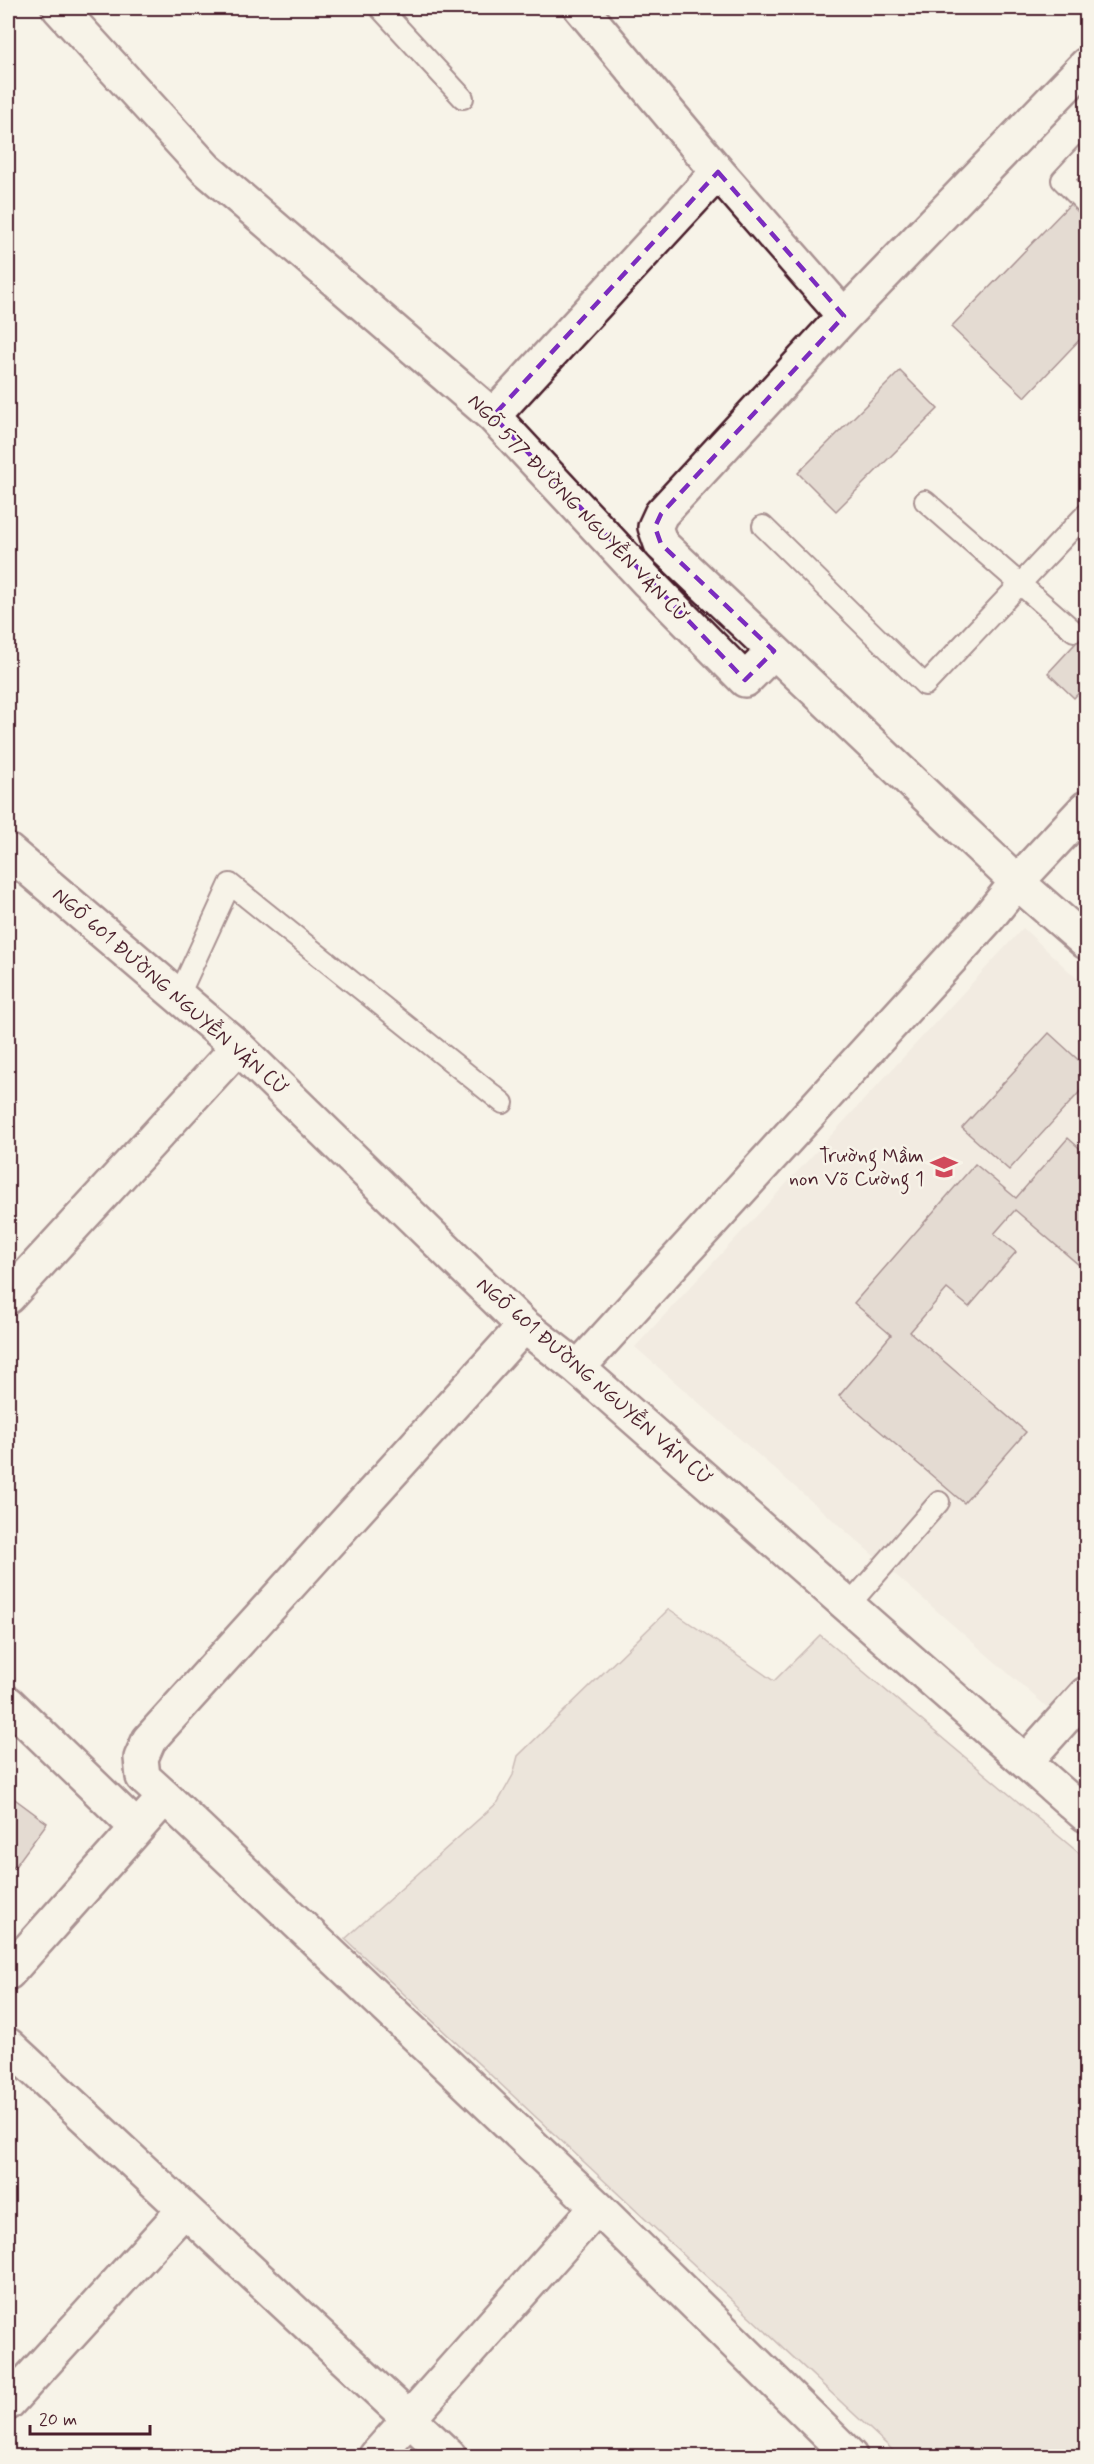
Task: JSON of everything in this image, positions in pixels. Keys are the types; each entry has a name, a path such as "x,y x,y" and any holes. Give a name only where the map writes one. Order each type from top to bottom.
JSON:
{"street":[{"name":"NGÕ 577 ĐƯỜNG NGUYỄN VĂN CỪ","path":"59,8 206,169 493,416 648,582 745,680 774,651"},
{"path":"581,8 718,172 843,316"},
{"path":"1086,65 843,316 661,514 655,527 661,544 1017,882 1086,942"},
{"path":"493,416 718,172"},
{"path":"578,1368 1086,808"},
{"name":"NGÕ 601 ĐƯỜNG NGUYỄN VĂN CỪ","path":"8,851 179,994 238,1047 524,1326 578,1368 1086,1815"},
{"path":"8,1297 238,1047"},
{"path":"524,1326 149,1740 141,1758 143,1777 597,2207 850,2457"},
{"path":"1026,1761 1086,1694"},
{"path":"8,1703 136,1827"},
{"path":"8,1973 165,1797"},
{"path":"8,2045 183,2211 449,2457"},
{"path":"376,2457 597,2207"},
{"path":"8,2403 183,2211"}],"lane":[{"path":"380,8 464,98"},
{"path":"1086,154 1062,180 1086,204"},
{"path":"925,501 1074,631"},
{"path":"763,526 925,685 1086,514"},
{"path":"179,994 230,884 503,1103"},
{"path":"849,1605 939,1502"}],"highlighted area":[{"path":"718,172 844,316 661,514 655,527 661,544 774,651 745,680 493,416"}],"shaded area":[{"name":"Trường Mầm non Võ Cường 1","path":"1023,928 1086,987 1086,1664 1048,1708 635,1347"},
{"path":"669,1609 774,1681 820,1635 1086,1859 1086,2456 899,2456 345,1939 498,1802 513,1775 518,1756"}],"building":[{"path":"1072,202 1086,216 1086,333 1025,397 951,327"},
{"path":"900,371 938,409 836,511 798,473"},
{"path":"1086,632 1086,685 1074,698 1048,673"},
{"path":"1049,1033 1086,1067 1086,1085 1009,1170 962,1128"},
{"path":"1068,1138 1086,1154 1086,1271 1015,1210 994,1234 1016,1252 969,1307 947,1289 910,1332 1026,1432 964,1503 839,1396 891,1335 854,1303 975,1164 1016,1198"},
{"path":"8,1794 47,1823 14,1868 8,1863"}],"place":[{"name":"Trường Mầm non Võ Cường 1","path":"944,1167"}]}
